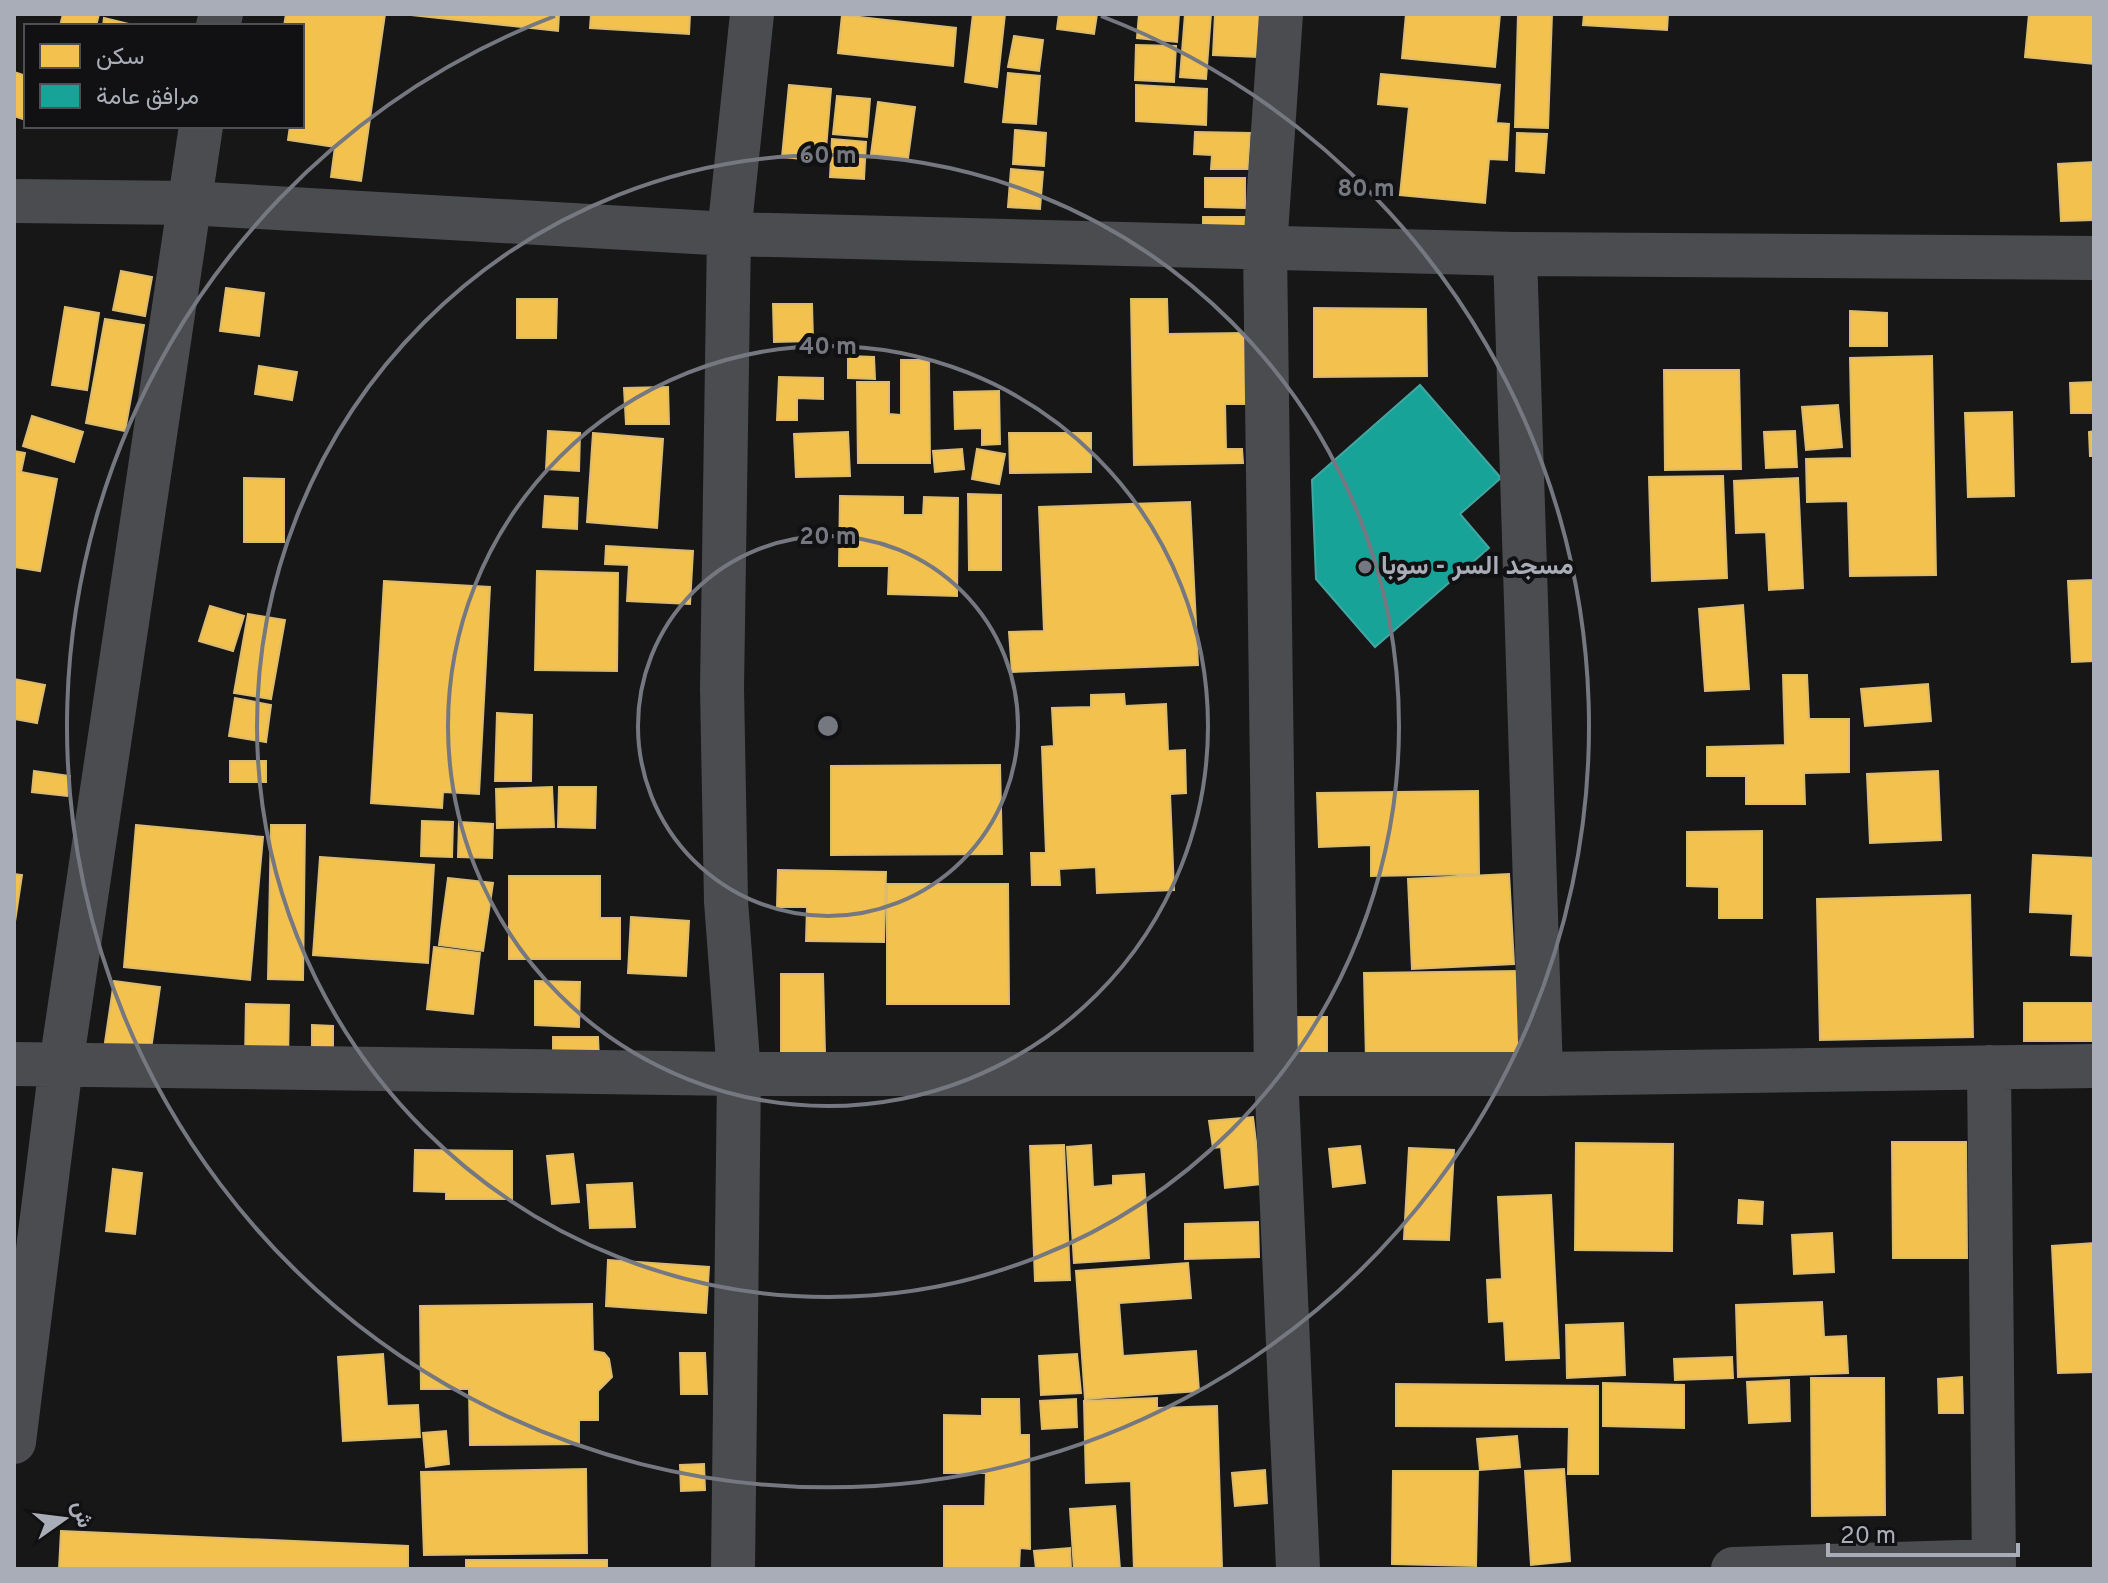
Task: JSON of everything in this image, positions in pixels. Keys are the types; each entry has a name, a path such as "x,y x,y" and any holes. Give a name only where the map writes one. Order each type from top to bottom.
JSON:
{"street":[{"path":"733,1569 739,1074 726,901 722,688 729,234 752,14"},
{"path":"1281,14 1265,248 1276,1073 1298,1569"},
{"path":"14,1442 61,1065 201,128"},
{"path":"14,201 188,203 729,234 1515,254 2094,258"},
{"path":"1515,254 1541,1074"},
{"path":"14,1064 739,1074 1541,1074 2094,1066"},
{"path":"1733,1569 1994,1565 1989,1067"}],"building: سكن":[{"path":"63,14 99,14 96,24 60,24"},
{"path":"286,14 385,14 361,181 331,177 335,147 288,140 290,128 304,128 304,24 284,24"},
{"path":"402,14 559,14 558,31"},
{"path":"591,14 690,14 689,34 590,28"},
{"path":"973,14 1005,14 997,87 965,82"},
{"path":"1059,14 1097,14 1094,34 1057,29"},
{"path":"1139,14 1179,14 1177,42 1137,38"},
{"path":"1185,14 1211,14 1206,79 1180,77"},
{"path":"1215,14 1260,14 1258,57 1213,55"},
{"path":"1406,14 1500,14 1495,67 1402,58"},
{"path":"1518,14 1552,14 1548,128 1515,127"},
{"path":"1584,14 1668,14 1667,30 1583,25"},
{"path":"2029,14 2094,14 2094,64 2025,57"},
{"path":"842,15 956,28 953,66 838,53"},
{"path":"104,18 129,24 103,24"},
{"path":"1014,36 1043,40 1039,71 1008,67"},
{"path":"1136,45 1176,46 1174,82 1135,80"},
{"path":"14,72 24,75 24,119 14,116"},
{"path":"1008,73 1040,76 1036,124 1003,122"},
{"path":"1381,74 1500,85 1496,123 1509,124 1507,160 1489,159 1485,203 1400,195 1409,107 1378,104"},
{"path":"789,85 831,89 825,161 782,157"},
{"path":"1136,85 1207,89 1206,125 1136,121"},
{"path":"837,96 870,99 867,137 833,134"},
{"path":"878,102 915,107 908,158 871,154"},
{"path":"1015,130 1046,133 1044,166 1013,164"},
{"path":"1195,132 1250,133 1248,169 1211,169 1212,155 1194,154"},
{"path":"1517,133 1547,134 1544,173 1516,171"},
{"path":"832,139 866,142 864,179 830,177"},
{"path":"2094,162 2094,220 2061,221 2058,164"},
{"path":"1011,169 1043,172 1040,209 1008,207"},
{"path":"1205,178 1245,178 1245,208 1205,207"},
{"path":"1203,217 1251,217 1250,242 1203,242"},
{"path":"121,271 152,277 145,316 113,310"},
{"path":"226,288 264,293 259,336 220,331"},
{"path":"517,299 557,299 556,338 517,338"},
{"path":"1131,299 1167,299 1168,334 1245,333 1246,404 1225,404 1226,449 1242,449 1243,463 1134,465"},
{"path":"773,304 812,304 813,341 774,342"},
{"path":"65,307 99,313 87,390 52,385"},
{"path":"1314,308 1426,309 1427,376 1314,377"},
{"path":"1850,311 1887,313 1887,346 1850,346"},
{"path":"105,319 144,325 125,431 86,423"},
{"path":"848,356 874,357 875,379 848,378"},
{"path":"1932,356 1936,575 1850,576 1848,501 1807,502 1806,459 1852,458 1850,358"},
{"path":"901,360 929,360 930,463 858,463 857,382 889,382 889,414 901,415"},
{"path":"259,366 297,372 292,400 255,394"},
{"path":"1664,370 1739,370 1741,469 1665,470"},
{"path":"779,377 823,378 823,399 797,398 797,420 777,420"},
{"path":"2094,382 2094,413 2071,413 2070,383"},
{"path":"668,387 669,424 626,424 624,388"},
{"path":"999,391 1000,444 982,445 982,428 955,429 954,392"},
{"path":"1838,405 1842,447 1806,450 1802,407"},
{"path":"2012,412 2014,496 1968,497 1965,413"},
{"path":"32,416 83,432 74,462 23,446"},
{"path":"548,431 580,433 579,471 546,469"},
{"path":"1795,431 1797,467 1766,468 1764,432"},
{"path":"2094,431 2094,456 2090,456 2089,432"},
{"path":"848,432 850,476 796,477 794,434"},
{"path":"593,433 663,439 657,528 587,522"},
{"path":"1009,433 1091,433 1091,472 1010,473"},
{"path":"962,449 964,469 935,472 933,451"},
{"path":"977,449 1005,454 999,484 972,479"},
{"path":"14,451 25,453 21,472 57,479 40,571 14,567"},
{"path":"1723,476 1727,578 1652,581 1649,477"},
{"path":"244,478 284,479 284,542 244,542"},
{"path":"1798,478 1803,588 1769,590 1766,532 1736,533 1734,481"},
{"path":"968,494 1001,495 1001,570 969,570"},
{"path":"545,496 578,498 577,529 543,527"},
{"path":"840,496 903,497 903,515 923,515 924,497 958,498 957,596 888,594 889,566 839,566"},
{"path":"1190,502 1198,665 1012,672 1009,632 1044,631 1039,507"},
{"path":"606,546 693,551 690,604 627,601 629,565 605,564"},
{"path":"537,571 618,573 617,671 535,670"},
{"path":"2094,580 2094,661 2072,662 2068,581"},
{"path":"384,581 490,587 479,794 443,792 442,808 371,803"},
{"path":"1743,605 1749,689 1705,691 1699,609"},
{"path":"210,606 244,616 233,651 199,641"},
{"path":"248,614 285,620 271,699 234,693"},
{"path":"1783,675 1807,675 1809,719 1849,719 1849,772 1804,773 1805,804 1746,804 1746,776 1707,776 1707,747 1785,745"},
{"path":"14,679 45,685 37,723 14,719"},
{"path":"1928,684 1931,721 1865,726 1861,689"},
{"path":"1124,694 1125,706 1166,704 1168,751 1185,750 1186,793 1170,794 1174,890 1097,893 1096,867 1059,869 1060,885 1032,885 1031,853 1046,853 1042,747 1054,746 1052,708 1091,707 1091,695"},
{"path":"235,698 271,705 266,742 229,736"},
{"path":"497,713 532,715 531,781 495,781"},
{"path":"230,761 266,761 266,782 230,782"},
{"path":"1000,765 1002,854 831,855 831,766"},
{"path":"34,771 70,776 67,796 32,792"},
{"path":"1938,771 1941,840 1870,843 1867,774"},
{"path":"552,787 554,827 497,828 496,789"},
{"path":"559,787 596,787 595,828 558,827"},
{"path":"1478,791 1479,874 1371,876 1371,845 1319,847 1317,793"},
{"path":"422,821 453,822 452,857 421,856"},
{"path":"459,822 493,824 492,858 458,857"},
{"path":"136,825 263,837 250,980 124,967"},
{"path":"271,825 305,825 303,980 268,979"},
{"path":"1762,831 1762,918 1719,918 1719,887 1687,886 1687,832"},
{"path":"2033,855 2094,858 2094,956 2071,955 2073,914 2030,912"},
{"path":"320,857 434,865 428,963 313,955"},
{"path":"778,870 886,872 884,942 806,941 807,907 777,907"},
{"path":"14,874 22,875 14,928"},
{"path":"1509,874 1514,964 1412,969 1408,879"},
{"path":"509,876 600,876 600,918 620,918 620,959 509,959"},
{"path":"448,878 493,883 483,951 439,945"},
{"path":"887,884 1008,884 1009,1004 887,1004"},
{"path":"1970,895 1973,1037 1820,1040 1817,899"},
{"path":"631,917 689,921 686,976 628,973"},
{"path":"434,947 480,953 473,1014 427,1009"},
{"path":"1518,971 1520,1057 1366,1060 1364,973"},
{"path":"781,974 823,974 825,1053 781,1054"},
{"path":"114,981 160,987 149,1063 103,1056"},
{"path":"535,981 580,982 579,1027 535,1025"},
{"path":"2024,1003 2094,1003 2094,1041 2024,1041"},
{"path":"246,1004 289,1005 288,1060 245,1060"},
{"path":"1297,1017 1327,1017 1327,1055 1298,1056"},
{"path":"312,1025 333,1026 333,1060 312,1059"},
{"path":"553,1037 598,1037 599,1060 553,1061"},
{"path":"1253,1117 1261,1184 1225,1188 1221,1147 1213,1148 1209,1121"},
{"path":"1892,1142 1966,1142 1967,1258 1893,1258"},
{"path":"1576,1143 1673,1144 1672,1251 1575,1250"},
{"path":"1064,1145 1070,1280 1035,1281 1030,1146"},
{"path":"1091,1145 1093,1187 1113,1185 1113,1176 1144,1174 1149,1258 1074,1263 1067,1147"},
{"path":"1360,1146 1365,1183 1333,1187 1329,1149"},
{"path":"1409,1148 1454,1150 1449,1240 1404,1239"},
{"path":"415,1150 512,1151 512,1199 446,1199 446,1192 414,1191"},
{"path":"573,1154 579,1202 552,1204 547,1156"},
{"path":"113,1169 142,1173 135,1234 106,1231"},
{"path":"632,1183 635,1227 590,1228 587,1185"},
{"path":"1551,1195 1559,1358 1506,1360 1504,1321 1489,1322 1487,1280 1502,1279 1498,1197"},
{"path":"1739,1200 1763,1202 1762,1224 1738,1223"},
{"path":"1258,1222 1259,1257 1185,1259 1185,1224"},
{"path":"1832,1233 1834,1272 1794,1274 1792,1235"},
{"path":"2094,1243 2094,1372 2058,1373 2052,1246"},
{"path":"608,1260 709,1267 706,1313 606,1306"},
{"path":"1188,1263 1191,1298 1119,1303 1123,1356 1196,1351 1199,1391 1085,1399 1076,1271"},
{"path":"1822,1302 1824,1337 1846,1336 1848,1373 1738,1377 1736,1305"},
{"path":"592,1304 593,1351 604,1353 609,1359 612,1377 598,1391 598,1420 579,1420 579,1444 470,1445 469,1389 421,1389 420,1306"},
{"path":"1623,1323 1625,1375 1567,1378 1566,1325"},
{"path":"680,1353 705,1353 707,1394 681,1394"},
{"path":"383,1354 387,1406 418,1405 420,1437 343,1441 338,1357"},
{"path":"1077,1354 1081,1393 1041,1395 1039,1356"},
{"path":"1732,1357 1733,1378 1675,1380 1674,1359"},
{"path":"1962,1377 1963,1413 1939,1413 1938,1379"},
{"path":"1811,1378 1884,1378 1885,1515 1812,1516"},
{"path":"1789,1380 1790,1421 1749,1423 1747,1382"},
{"path":"1603,1383 1684,1385 1684,1428 1603,1426"},
{"path":"1396,1384 1598,1386 1598,1474 1568,1474 1569,1427 1396,1426"},
{"path":"1157,1398 1157,1408 1217,1406 1222,1568 1134,1569 1131,1481 1086,1483 1084,1401"},
{"path":"982,1399 1019,1399 1020,1435 1029,1435 1030,1549 1020,1548 1019,1569 944,1569 944,1506 985,1506 986,1473 944,1473 944,1415 982,1416"},
{"path":"1076,1399 1077,1427 1042,1429 1040,1401"},
{"path":"446,1431 449,1464 426,1467 423,1433"},
{"path":"1517,1436 1520,1467 1480,1470 1477,1439"},
{"path":"704,1464 705,1490 681,1491 680,1465"},
{"path":"586,1469 587,1553 424,1555 421,1472"},
{"path":"1564,1469 1570,1561 1531,1565 1525,1471"},
{"path":"1265,1470 1267,1503 1235,1506 1232,1473"},
{"path":"1393,1471 1478,1471 1476,1566 1392,1564"},
{"path":"1115,1506 1120,1569 1074,1569 1070,1509"},
{"path":"61,1531 408,1546 408,1569 59,1569"},
{"path":"1070,1548 1071,1569 1036,1569 1034,1551"},
{"path":"466,1560 607,1560 607,1569 466,1569"}],"building: مرافق عامة":[{"path":"1420,385 1501,478 1460,514 1489,548 1375,647 1316,579 1312,480"}],"place":[{"name":"مسجد السر - سوبا","path":"1365,567"}]}
